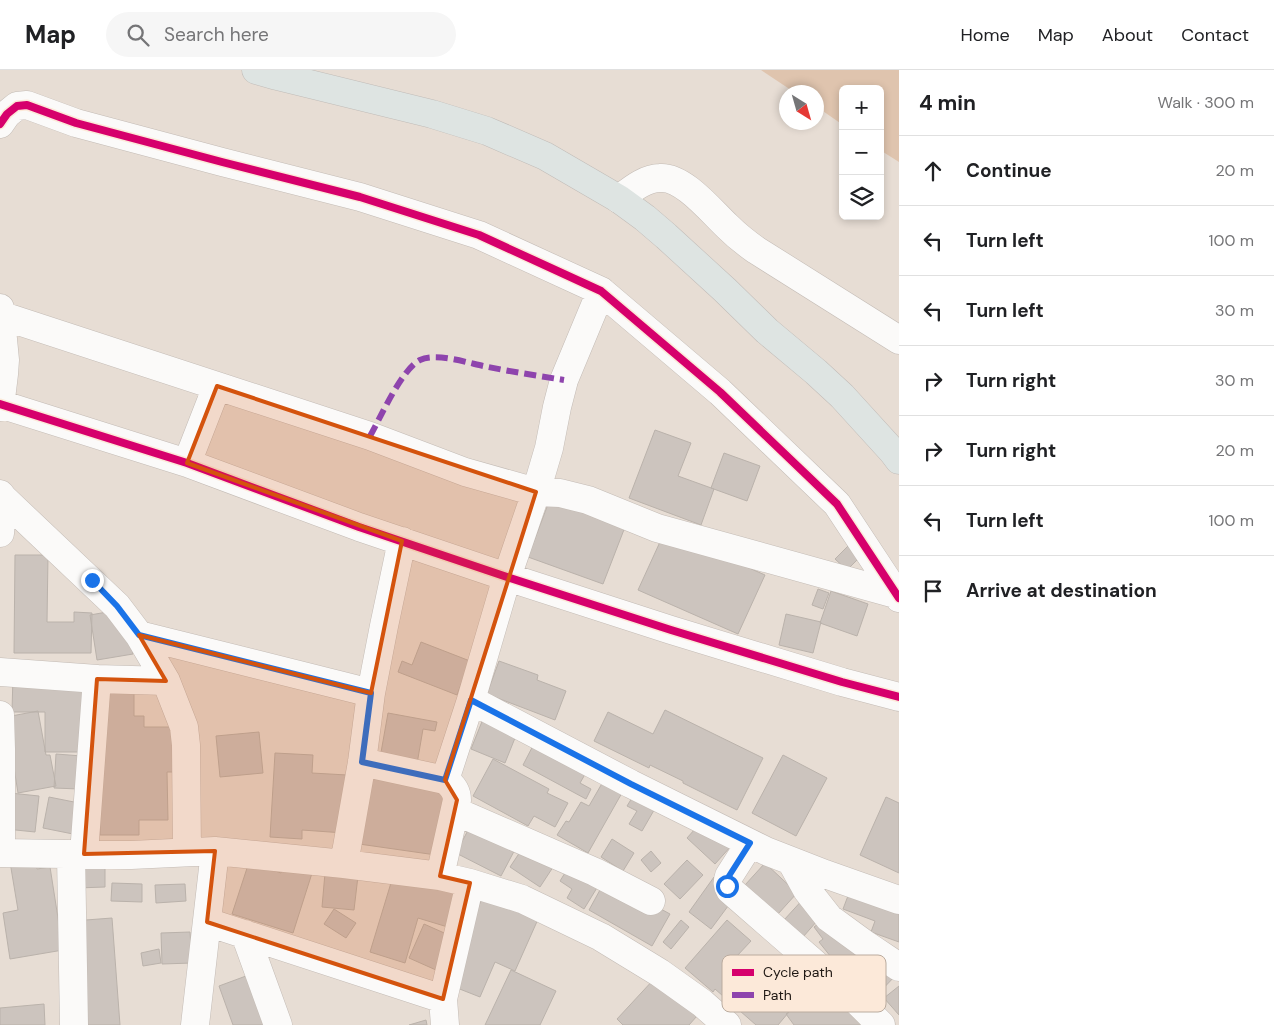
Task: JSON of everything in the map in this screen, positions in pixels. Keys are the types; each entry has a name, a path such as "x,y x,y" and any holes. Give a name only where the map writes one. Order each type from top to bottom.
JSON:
{"main road":[{"path":"256,70 432,114 487,131 545,156 619,199 666,236 767,331 829,384 869,425 899,460"}],"street":[{"path":"0,124 7,114 17,106 27,105 76,123 360,197 479,235 601,291 720,392 837,504 898,596"},
{"path":"619,199 648,180 661,178 676,182 690,190 739,237 756,250 899,340"},
{"path":"445,780 507,577 536,492 549,448 564,380 601,291"},
{"path":"0,308 4,367 0,405 186,463 359,527 507,577 681,633 842,682 899,697"},
{"path":"0,315 370,436 465,472 536,492 560,493 588,500 657,528 898,596"},
{"path":"186,463 217,386"},
{"path":"0,533 2,496"},
{"path":"2,496 117,606 139,635 166,681 184,727 188,852"},
{"path":"344,864 362,762 371,693 402,541"},
{"path":"139,635 371,693"},
{"path":"0,672 97,679 166,681"},
{"path":"74,1025 78,854 97,679"},
{"path":"471,700 631,784 766,851 899,900"},
{"path":"0,715 1,853 131,855 215,851 440,876 470,883 522,899 601,937 667,978 702,1003 727,1025"},
{"path":"362,762 445,780 450,783 457,794 456,811 440,876"},
{"path":"456,811 595,872 651,901"},
{"path":"750,843 729,876 727,886 805,955"},
{"path":"195,1025 215,851"},
{"path":"792,861 807,890 829,918 881,955"},
{"path":"207,922 245,934 444,1012 470,883"},
{"path":"245,934 278,1025"},
{"path":"886,958 899,967"},
{"path":"868,1012 881,1025"}],"highlighted area":[{"path":"217,386 536,492 445,780 457,800 440,876 470,883 443,999 207,922 215,851 84,854 97,679 166,681 139,635 371,693 402,541 187,463"}],"shaded area":[{"path":"761,70 899,70 899,162 884,153 884,85 839,85 839,122 824,112 824,85 784,85"}],"building":[{"path":"655,430 691,443 678,476 714,489 701,525 629,498"},
{"path":"724,453 760,466 747,501 711,488"},
{"path":"550,499 625,527 603,584 528,557"},
{"path":"665,531 765,575 738,634 638,590"},
{"path":"851,543 863,554 847,570 835,559"},
{"path":"15,555 48,555 47,622 74,622 74,612 92,613 91,653 14,653"},
{"path":"818,589 829,593 823,609 812,605"},
{"path":"831,591 868,604 857,636 820,623"},
{"path":"130,608 133,654 97,660 90,615"},
{"path":"786,614 821,622 813,653 779,645"},
{"path":"421,642 470,661 457,695 398,672 402,661 412,665"},
{"path":"499,661 538,675 537,680 566,691 555,720 487,694"},
{"path":"13,675 85,675 84,752 45,752 45,712 12,712"},
{"path":"102,678 134,678 134,716 144,716 144,727 181,727 181,772 167,772 168,820 139,820 139,835 100,835"},
{"path":"665,710 763,758 737,810 650,765 649,768 594,741 608,712 653,734"},
{"path":"38,711 46,755 50,755 56,786 18,793 6,717"},
{"path":"388,713 437,722 435,731 423,729 417,764 380,758"},
{"path":"485,714 519,728 505,763 471,749"},
{"path":"259,732 263,773 220,777 216,736"},
{"path":"538,736 591,764 580,783 591,789 586,799 523,765"},
{"path":"275,753 313,755 312,773 347,775 344,833 302,830 302,839 270,837"},
{"path":"56,754 82,756 79,789 54,788"},
{"path":"783,755 827,778 796,836 752,813"},
{"path":"493,759 549,789 547,793 568,803 555,827 534,816 528,826 473,796"},
{"path":"372,760 449,772 436,855 359,844"},
{"path":"608,773 627,784 588,853 557,835 566,821 569,822 581,802 589,806"},
{"path":"10,793 39,796 35,832 6,829"},
{"path":"635,793 657,805 642,831 629,824 637,811 627,806"},
{"path":"49,797 79,803 73,834 43,828"},
{"path":"886,797 899,803 899,873 860,855"},
{"path":"475,817 520,840 501,876 456,853"},
{"path":"703,820 732,845 715,864 687,838"},
{"path":"530,837 559,858 540,887 510,867"},
{"path":"612,839 634,853 623,871 601,857"},
{"path":"651,851 661,863 651,872 641,860"},
{"path":"105,856 105,887 77,888 76,857"},
{"path":"35,859 37,869 50,867 63,950 10,959 3,913 18,910 10,862"},
{"path":"687,860 703,875 680,899 664,884"},
{"path":"285,861 313,870 293,933 232,914 249,862 281,873"},
{"path":"765,863 797,893 778,914 745,885"},
{"path":"568,868 603,878 584,909 567,898 572,889 560,881"},
{"path":"325,873 358,876 354,910 322,907"},
{"path":"394,873 462,894 451,928 418,918 405,963 370,952"},
{"path":"714,877 737,894 711,929 689,912"},
{"path":"606,879 670,914 652,946 589,910"},
{"path":"854,880 899,896 899,942 871,932 875,921 843,909"},
{"path":"112,883 142,884 142,902 111,901"},
{"path":"185,884 186,901 156,903 155,885"},
{"path":"484,894 539,917 515,971 495,962 480,997 452,986 463,943"},
{"path":"805,897 824,913 803,937 784,920"},
{"path":"334,909 356,923 346,938 324,924"},
{"path":"831,914 860,950 854,955 829,955 819,942 823,939 814,927"},
{"path":"112,918 120,1025 81,1025 73,921"},
{"path":"681,920 689,927 671,949 663,942"},
{"path":"727,920 751,941 738,955 722,955 722,995 715,989 713,992 685,968"},
{"path":"424,924 451,936 436,970 409,958"},
{"path":"190,932 192,963 162,964 161,933"},
{"path":"875,946 882,955 866,955"},
{"path":"159,949 161,963 143,966 141,953"},
{"path":"886,961 896,975 886,986"},
{"path":"511,970 556,991 540,1025 485,1025"},
{"path":"246,976 264,1025 233,1025 219,986"},
{"path":"655,978 697,1016 689,1025 623,1025 617,1019"},
{"path":"899,986 899,1015 886,1000 886,996"},
{"path":"44,1004 45,1025 0,1025 0,1008"},
{"path":"741,1012 789,1012 778,1025 756,1025"},
{"path":"788,1012 864,1012 875,1025 794,1025 786,1014"},
{"path":"426,1020 427,1025 409,1025"}],"marked path":[{"path":"370,436 399,383 413,365 420,360 435,357 454,359 497,369 564,380"}],"cycle path":[{"path":"0,124 7,114 17,106 27,105 76,123 360,197 479,235 601,291 720,392 837,504 899,598"},
{"path":"0,404 187,463 359,527 507,577 671,630 842,682 899,697"}],"route":[{"path":"92,580 117,606 139,635 371,693 362,762 445,780 471,700 631,784 750,843 729,876 727,886"}]}
